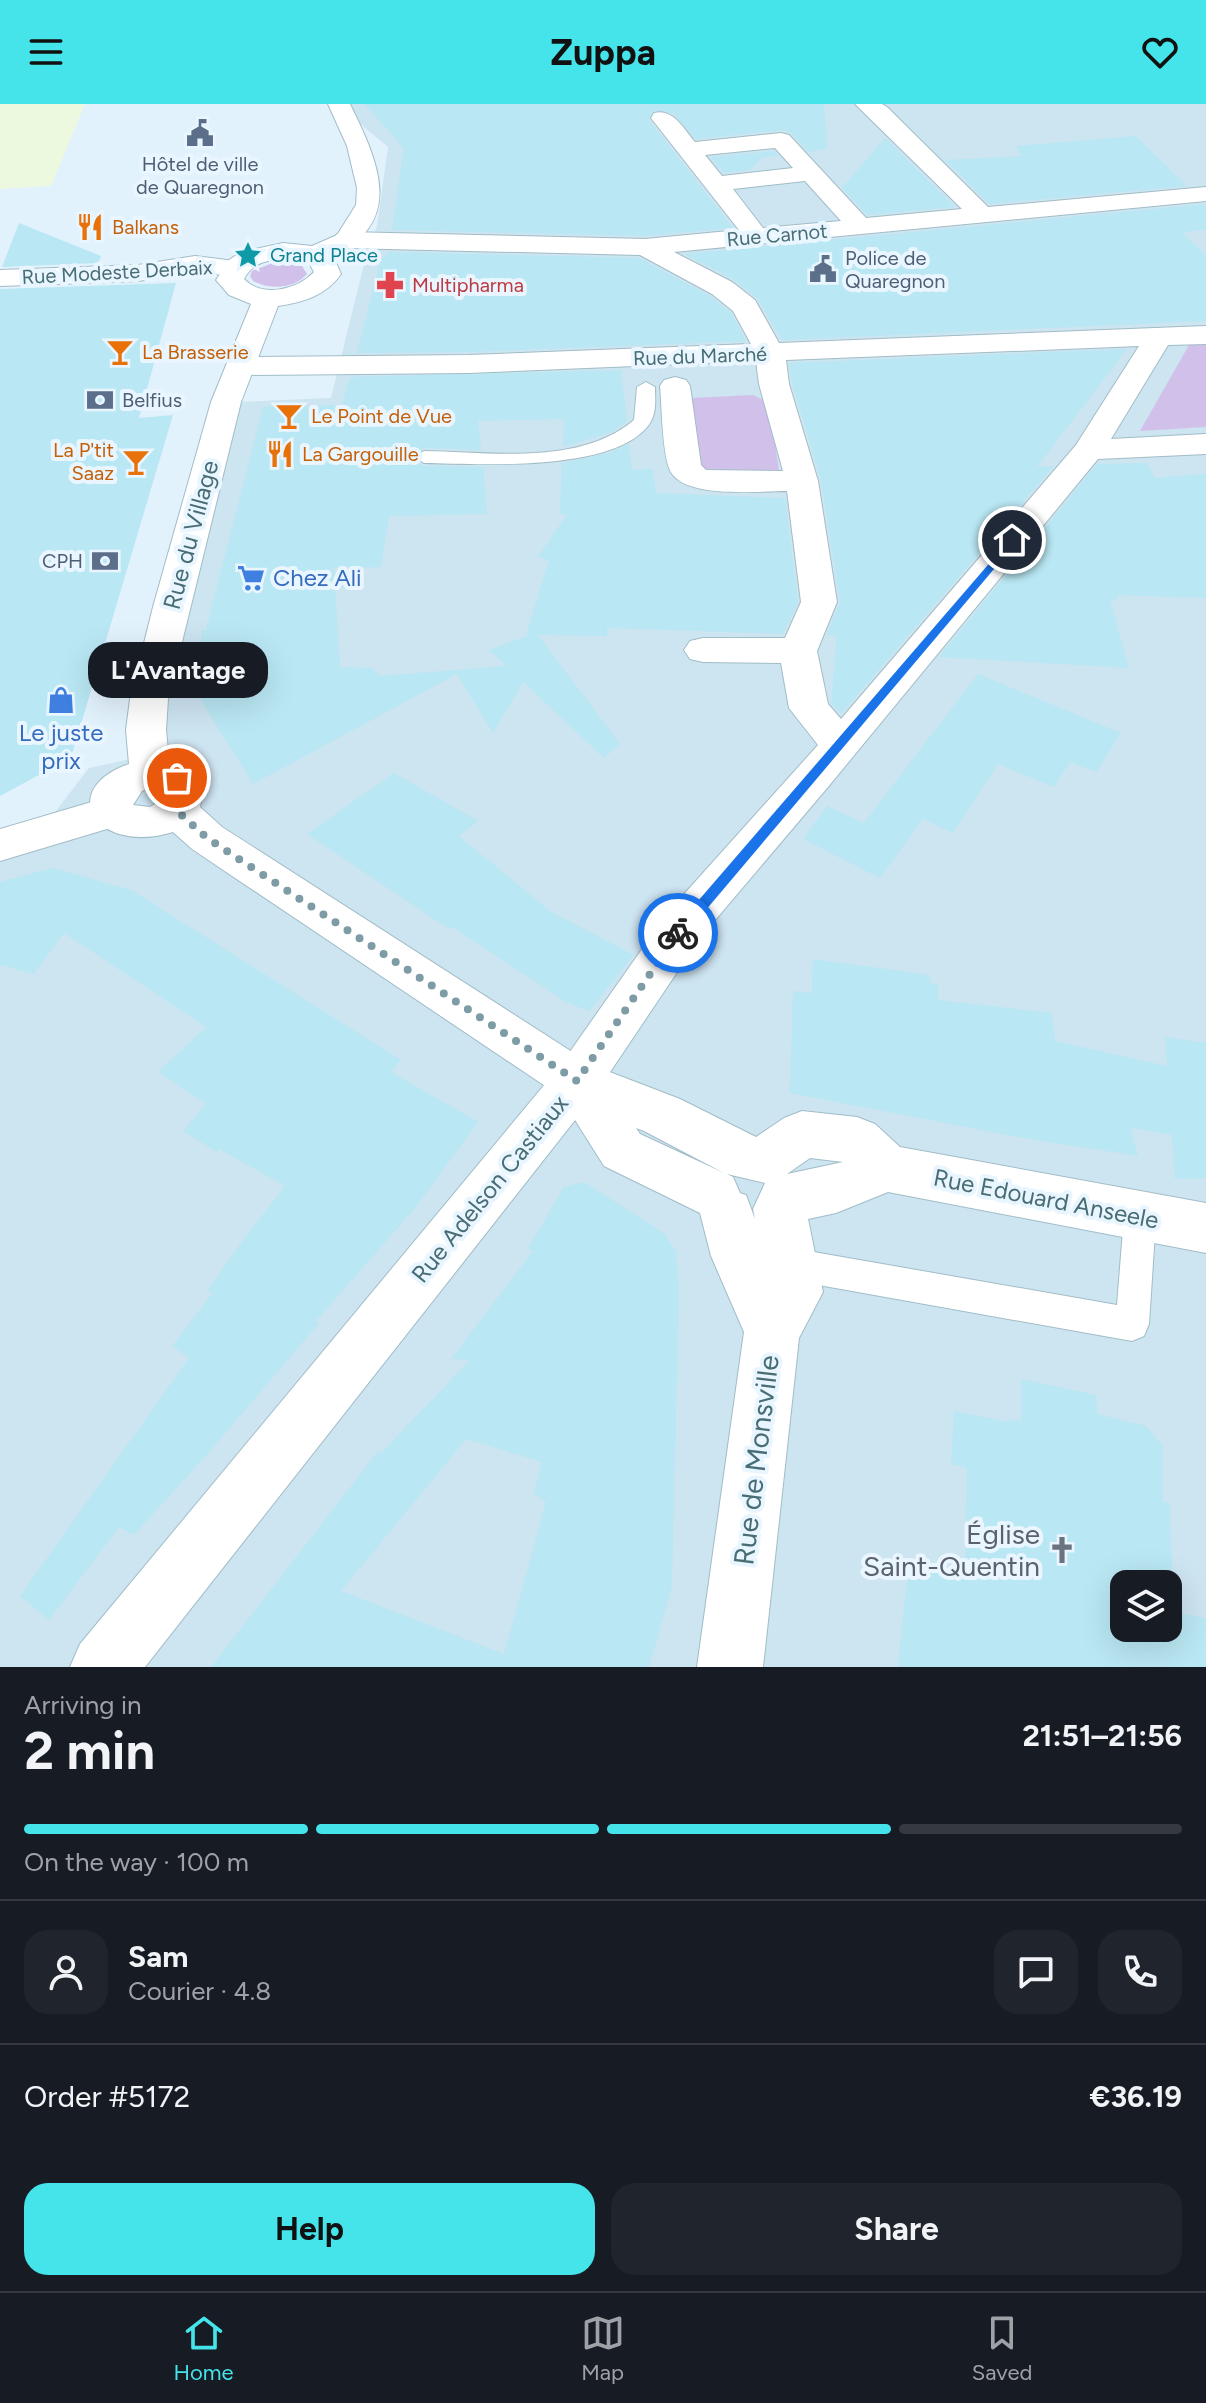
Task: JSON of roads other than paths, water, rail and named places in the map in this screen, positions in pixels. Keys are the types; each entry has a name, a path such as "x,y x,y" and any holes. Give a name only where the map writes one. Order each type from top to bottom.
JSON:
{"street":[{"path":"315,255 346,240 369,205 369,188 359,146 339,104"},
{"path":"866,104 879,112 982,215"},
{"path":"662,118 757,237"},
{"path":"689,150 781,140 860,227"},
{"path":"716,184 811,173"},
{"name":"Rue Carnot","path":"346,240 645,247 1206,194"},
{"path":"645,247 722,288 745,306 763,374 802,481 819,602 798,651 809,708 840,744"},
{"path":"295,251 315,255 328,267 323,282 300,293 268,297 248,294 233,286 230,280 234,268 249,258 271,252 295,251"},
{"name":"Rue Modeste Derbaix","path":"0,278 138,273 195,264 234,268"},
{"name":"Rue du Village","path":"150,772 146,730 149,699 171,607 236,380 268,297"},
{"name":"Rue du Marché","path":"236,380 469,364 763,374 1206,335"},
{"name":"Rue Adelson Castiaux","path":"103,1667 577,1081 684,925 1089,450 1159,337"},
{"path":"236,380 586,388"},
{"path":"675,386 685,468 694,477 710,481 802,481"},
{"name":"Rue du Marché","path":"616,387 675,386"},
{"path":"1089,450 1206,444"},
{"path":"703,650 798,651"},
{"path":"150,772 177,778 184,788 184,797 176,810 149,824 137,825 122,821 112,812 112,797 127,780 150,772"},
{"path":"176,810 218,845 577,1081 622,1150 750,1198 790,1264 795,1292 772,1331"},
{"path":"0,845 112,812"},
{"name":"Rue Edouard Anseele","path":"750,1198 836,1189 887,1168 1206,1228"},
{"name":"Rue de Monsville","path":"730,1667 772,1331 750,1198"}],"lane":[{"path":"424,457 542,456 582,452 615,443 632,432 643,421 647,410 675,386"},
{"path":"790,1264 1132,1324 1140,1217"}],"place":[{"name":"Hôtel de ville de Quaregnon","path":"200,133"},
{"name":"Balkans","path":"90,227"},
{"name":"Grand Place","path":"248,255"},
{"name":"Police de Quaregnon","path":"823,269"},
{"name":"Multipharma","path":"390,285"},
{"name":"La Brasserie","path":"120,352"},
{"name":"Belfius","path":"100,400"},
{"name":"Le Point de Vue","path":"289,416"},
{"name":"La Gargouille","path":"280,454"},
{"name":"La P'tit Saaz","path":"136,462"},
{"name":"CPH","path":"105,561"},
{"name":"Chez Ali","path":"251,578"},
{"name":"Le juste prix","path":"61,700"},
{"name":"L'Avantage","path":"177,778"},
{"name":"Église Saint-Quentin","path":"1062,1550"}]}
